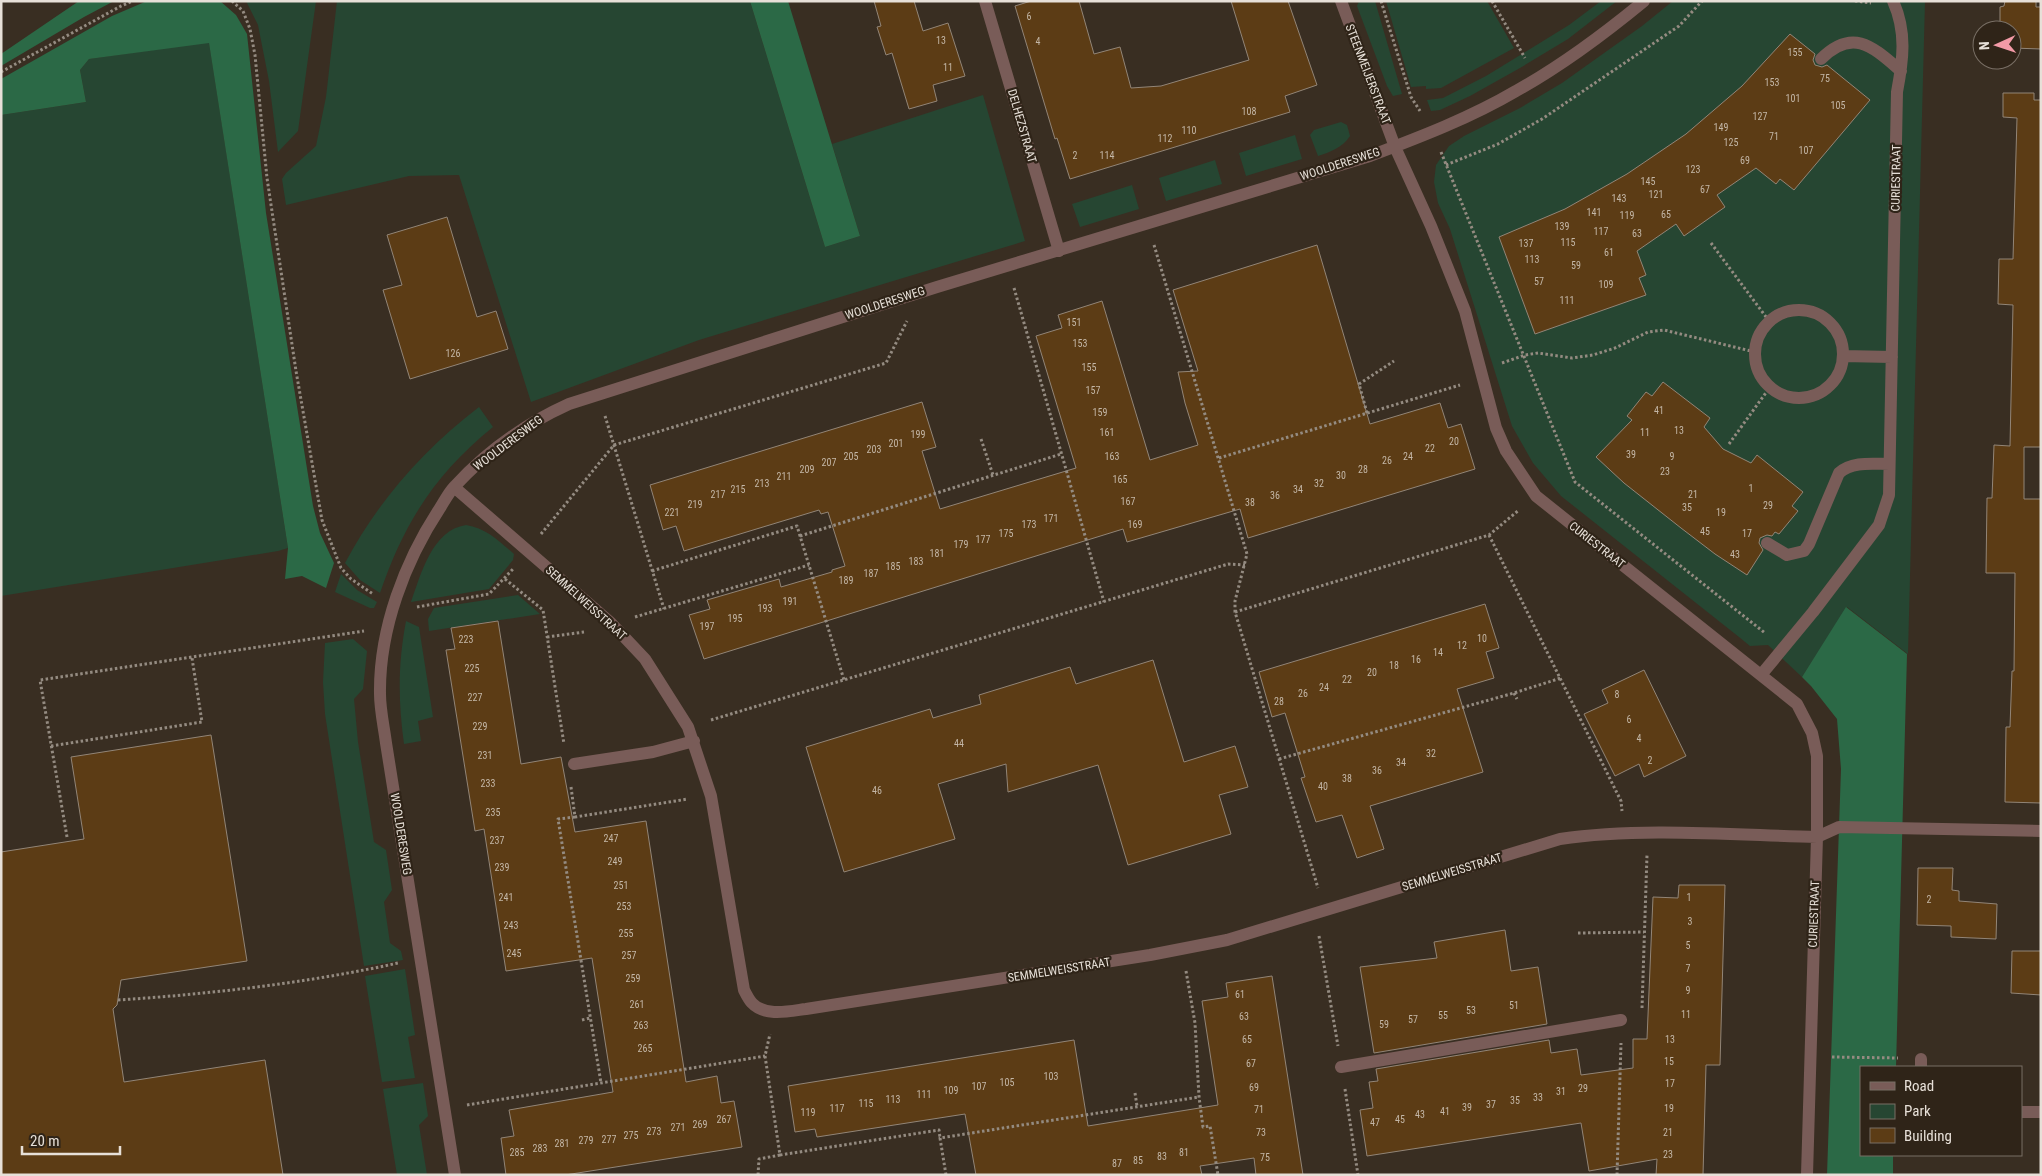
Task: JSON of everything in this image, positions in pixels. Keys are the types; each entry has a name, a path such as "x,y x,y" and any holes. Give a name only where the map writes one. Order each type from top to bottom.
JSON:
{"street":[{"name":"DELHEZSTRAAT","path":"986,1 1059,251"},
{"name":"STEENMEIJERSTRAAT","path":"1341,1 1395,146"},
{"name":"WOOLDERESWEG","path":"455,1175 386,743 380,694 384,645 395,602 411,560 433,519 454,487 484,458 543,416 569,404 1008,266 1370,156 1433,132 1516,91 1537,78 1584,47 1644,1"},
{"name":"CURIESTRAAT","path":"1761,676 1879,525 1888,495 1897,92 1904,54 1902,25 1893,1"},
{"path":"1821,59 1836,46 1848,41 1862,44 1880,54 1901,71"},
{"name":"CURIESTRAAT","path":"1395,146 1431,226 1464,311 1496,428 1506,451 1536,496 1797,704 1812,733 1817,756 1817,837 1806,1175"},
{"path":"1802,309 1826,318 1838,331 1843,348 1843,356 1838,375 1825,390 1807,398 1787,397 1770,387 1758,371 1755,352 1759,335 1769,321 1784,312 1802,309"},
{"path":"1843,356 1892,357"},
{"path":"1767,542 1786,554 1804,551 1813,536 1839,473 1852,465 1889,464"},
{"name":"SEMMELWEISSTRAAT","path":"454,487 611,623 645,659 688,727 711,796 744,990 753,1004 764,1010 776,1012 806,1009 1183,949 1227,940 1560,839 1584,835 1648,833 1817,837"},
{"path":"574,764 653,752 694,741"},
{"path":"1817,837 1840,827 2041,831"},
{"path":"1341,1067 1622,1020"},
{"path":"2022,1112 2041,1112"}],"path":[{"path":"1,72 120,6 133,1"},
{"path":"232,1 243,11 250,29 255,55 267,178 296,371 322,520 341,568 351,579 378,597 416,607 490,594 505,579 614,445 886,362 906,321 916,318"},
{"path":"1381,1 1411,97 1433,132 1575,482 1784,648"},
{"path":"1492,1 1537,78"},
{"path":"1446,165 1498,144 1542,119 1679,26 1702,1"},
{"path":"1147,224 1247,554 1235,601 1235,612 1324,910"},
{"path":"1711,242 1769,321"},
{"path":"1008,266 1104,602"},
{"path":"1524,355 1538,354 1572,358 1593,355 1615,348 1648,332 1664,330 1755,352"},
{"path":"1367,413 1359,384 1394,361"},
{"path":"1219,458 1483,378"},
{"path":"1729,444 1770,387"},
{"path":"598,394 664,609"},
{"path":"981,439 993,475"},
{"path":"800,536 1062,454"},
{"path":"1235,612 1489,535 1536,496"},
{"path":"652,571 797,526 844,680"},
{"path":"1489,535 1621,801 1624,833"},
{"path":"688,727 1228,564 1245,565"},
{"path":"547,637 593,630 611,623 809,565"},
{"path":"505,579 543,610 564,745"},
{"path":"67,837 40,680 388,628"},
{"path":"51,746 202,722 192,658"},
{"path":"1279,759 1514,693 1560,678"},
{"path":"1514,693 1517,699"},
{"path":"570,782 575,817"},
{"path":"601,1083 558,819 711,796"},
{"path":"1617,1175 1622,1020 1641,1016 1648,833"},
{"path":"1578,933 1644,932"},
{"path":"1183,949 1195,1024 1199,1097 1204,1127 1210,1126 1218,1175"},
{"path":"118,1000 165,997 247,987 360,971 421,958"},
{"path":"776,1012 765,1056 780,1155"},
{"path":"582,1020 590,1018"},
{"path":"445,1108 765,1056"},
{"path":"1810,1057 1921,1063"},
{"path":"1135,1093 1137,1106"},
{"path":"940,1138 1199,1097"},
{"path":"758,1175 759,1159 939,1130 946,1175"}],"green space":[{"path":"79,1 114,1 1,66 1,54"},
{"path":"147,1 220,1 236,15 247,34 266,213 313,506 320,533 334,563 326,588 302,576 285,579 288,548 209,43 89,59 80,70 86,102 1,115 1,79 112,16"},
{"path":"246,1 316,1 298,131 278,152 269,81 258,25"},
{"path":"337,1 750,1 825,247 860,236 832,144 983,95 1025,241 699,340 531,402 459,175 409,176 286,205 282,179 286,173 316,146 326,97"},
{"path":"750,1 788,1 860,236 825,247"},
{"path":"1359,1 1375,1 1402,94 1393,96 1387,86 1357,6"},
{"path":"1386,1 1487,1 1514,48 1441,88 1411,87"},
{"path":"1601,1 1617,1 1568,39 1520,68 1470,96 1440,110 1431,111 1427,100 1443,98 1486,76 1569,25"},
{"path":"1673,1 1925,1 1908,654 1847,607 1802,677 1768,645 1750,646 1561,496 1533,463 1512,426 1450,229 1438,203 1434,182 1436,165 1449,146 1562,83 1642,26"},
{"path":"209,42 288,548 1,596 1,115 86,102 80,70 89,59"},
{"path":"1341,122 1347,125 1350,136 1340,147 1318,156 1310,135 1314,130"},
{"path":"1295,135 1302,159 1246,176 1239,153"},
{"path":"1215,160 1222,184 1166,201 1159,178"},
{"path":"1132,185 1139,209 1080,227 1072,204"},
{"path":"479,407 493,427 454,463 424,501 400,544 380,593 360,580 345,563 372,519 403,478 439,441"},
{"path":"466,525 480,529 497,540 514,554 513,560 489,589 411,602 424,567 436,544 444,535"},
{"path":"341,574 357,590 377,602 374,608 370,608 335,592"},
{"path":"518,595 540,614 429,631 428,619 434,608"},
{"path":"1846,607 1907,654 1896,1066 1860,1066 1860,1156 1893,1156 1893,1175 1827,1175 1841,769 1837,719 1802,677"},
{"path":"406,621 419,627 433,717 418,721 421,741 404,744 400,682 401,652"},
{"path":"353,639 367,651 363,689 354,699 358,742 374,842 386,850 392,890 384,902 390,943 401,951 403,960 364,966 325,714 323,682 325,643"},
{"path":"405,969 415,1035 408,1037 415,1078 382,1082 365,976"},
{"path":"423,1083 428,1116 419,1125 427,1175 397,1175 383,1089"}],"building":[{"path":"874,1 914,1 923,31 948,23 965,76 933,85 937,101 909,109 892,53 886,55 877,27 881,26"},
{"path":"1031,1 1079,1 1094,54 1120,47 1131,88 1161,86 1249,60 1231,1 1288,1 1317,85 1285,96 1290,112 1070,179 1057,138 1055,139 1015,6"},
{"path":"2005,1 2036,1 2036,7 2041,7 2041,49 2022,48 2022,20 2000,20 2000,7 2004,6"},
{"path":"1790,34 1815,54 1813,60 1815,65 1822,67 1827,65 1870,100 1794,190 1780,179 1776,184 1756,168 1717,195 1725,207 1684,236 1676,224 1637,251 1646,275 1639,278 1646,295 1535,334 1499,237 1565,209 1627,174 1686,134 1742,86"},
{"path":"2003,93 2034,93 2034,100 2041,100 2041,447 2024,447 2024,499 2041,499 2041,803 2005,802 2006,727 2010,727 2012,671 2014,671 2015,573 1986,573 1987,498 1992,498 1994,445 2010,446 2013,305 1998,304 1999,259 2013,259 2017,118 2003,117"},
{"path":"447,217 477,317 496,311 508,349 410,379 383,290 402,285 387,235"},
{"path":"1317,245 1370,424 1440,403 1448,428 1461,424 1475,469 1248,538 1240,509 1127,542 1123,529 704,659 689,615 710,609 707,600 779,579 781,587 832,572 832,570 845,566 828,512 821,514 819,510 684,551 676,526 663,530 650,485 922,402 936,447 922,451 940,509 1076,468 1036,336 1062,328 1058,315 1102,301 1150,460 1198,445 1178,372 1198,371 1173,290"},
{"path":"1663,382 1710,418 1704,427 1723,449 1751,463 1757,455 1803,492 1792,506 1798,511 1779,534 1775,532 1772,536 1767,535 1760,538 1759,543 1763,550 1747,575 1681,528 1624,483 1596,457 1632,420 1627,416 1646,392 1652,396"},
{"path":"1485,604 1499,648 1486,652 1494,678 1457,689 1483,772 1370,806 1384,849 1357,858 1342,815 1316,822 1301,778 1305,777 1285,713 1272,717 1259,672"},
{"path":"498,621 521,764 561,757 575,832 646,821 686,1082 717,1076 721,1103 734,1101 742,1147 565,1175 506,1175 501,1138 514,1136 509,1110 613,1092 592,958 506,971 484,829 475,831 446,650 455,649 451,628"},
{"path":"1153,660 1184,762 1235,746 1248,787 1219,795 1231,834 1128,865 1098,765 1008,792 1006,764 938,784 955,839 844,872 806,747 930,709 933,718 981,704 979,695 1070,667 1076,684"},
{"path":"1644,670 1686,756 1644,777 1639,764 1615,776 1584,714 1608,703 1602,690"},
{"path":"211,735 247,961 121,980 117,1005 113,1009 124,1082 265,1060 283,1175 1,1175 1,852 84,839 71,757"},
{"path":"1918,868 1953,868 1952,890 1959,891 1959,901 1997,904 1996,939 1951,937 1951,926 1917,925"},
{"path":"1679,885 1725,885 1720,1065 1706,1065 1703,1175 1656,1175 1657,1159 1589,1171 1581,1123 1367,1156 1360,1110 1373,1108 1369,1082 1378,1081 1376,1069 1549,1040 1551,1053 1577,1049 1581,1075 1633,1068 1633,1039 1647,1039 1653,897 1678,898"},
{"path":"1505,930 1511,971 1538,967 1547,1024 1374,1053 1360,967 1437,958 1434,942"},
{"path":"2012,951 2041,951 2041,995 2011,993"},
{"path":"1272,976 1303,1175 1256,1175 1254,1158 1200,1166 1202,1175 976,1175 965,1114 817,1137 815,1129 795,1132 788,1086 1074,1040 1088,1126 1218,1105 1202,1001 1228,997 1226,983"}]}
